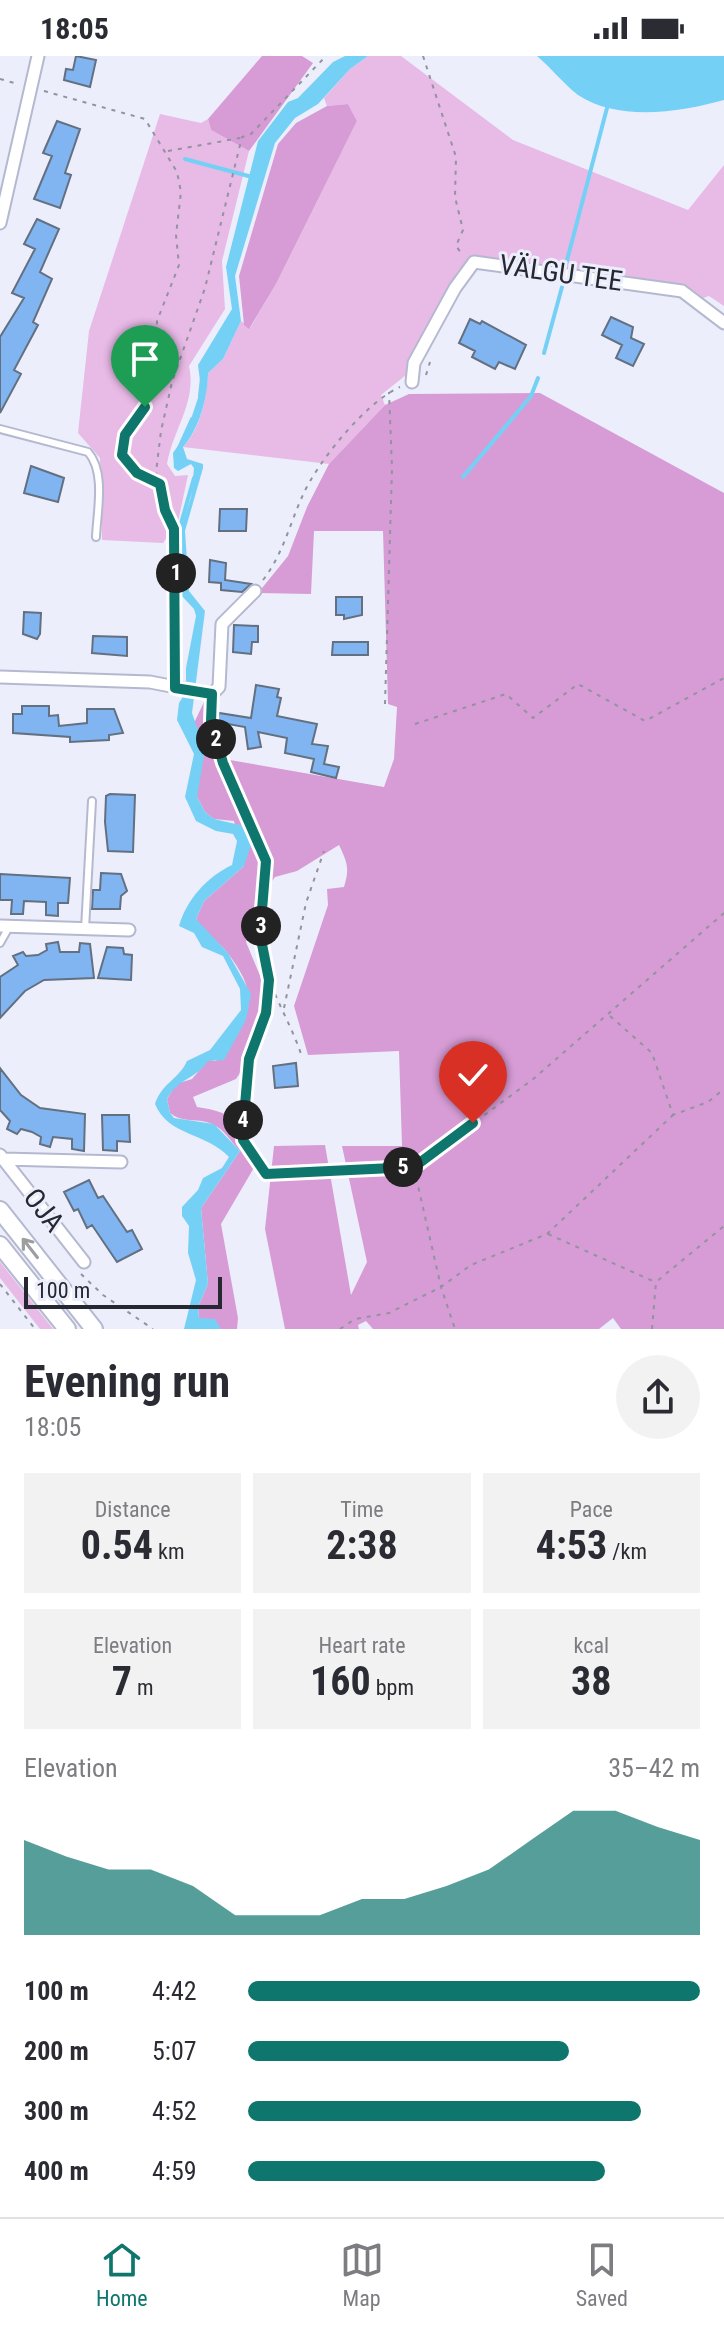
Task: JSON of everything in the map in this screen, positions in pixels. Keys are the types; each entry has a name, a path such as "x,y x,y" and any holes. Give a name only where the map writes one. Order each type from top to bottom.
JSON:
{"main road":[{"path":"0,1210 94,1329"},
{"path":"0,1245 67,1329"}],"street":[{"path":"0,223 38,56"},
{"name":"VÄLGU TEE","path":"412,382 414,363 470,265 490,263 669,287 694,297 724,323"},
{"path":"0,677 150,682 212,694 219,687 222,624 255,591"},
{"path":"4,926 129,930"},
{"name":"OJA","path":"2,1157 121,1162"},
{"name":"OJA","path":"2,1157 84,1262"}],"lane":[{"path":"0,429 88,452 98,472 96,537"},
{"path":"85,929 92,801"},
{"path":"0,943 4,926"}],"path":[{"path":"167,151 251,134 326,56"},
{"path":"423,56 437,92 444,129 456,157 455,197 463,230 456,246 470,265"},
{"path":"0,79 145,119 177,172 181,192 176,235 179,265 157,321 154,391 121,446 122,455 130,467 160,484"},
{"path":"185,690 176,542 156,472 172,382 205,288 242,137"},
{"path":"426,376 431,356"},
{"path":"255,591 281,555 303,495 321,464 389,392 412,382"},
{"path":"385,704 392,468 389,392"},
{"path":"415,724 506,694 533,718 578,684 645,721 724,678"},
{"path":"212,694 211,722 223,763 266,861 260,934 269,980 302,1057"},
{"path":"283,1009 306,903 324,851"},
{"path":"269,980 266,1013 249,1059 243,1128 243,1140 266,1174 414,1167 532,1080 724,913"},
{"path":"609,1015 652,1053 673,1115"},
{"path":"340,1329 355,1319 389,1313 441,1287 471,1265 547,1234 673,1115 708,1102 724,1089"},
{"path":"414,1167 441,1287 455,1329"},
{"path":"652,1329 656,1282 724,1226"},
{"path":"547,1234 656,1282"},
{"path":"0,1284 35,1329"}],"shaded area":[{"path":"262,56 302,56 313,63 249,151 211,130 208,119"},
{"path":"368,56 401,56 513,140 688,210 724,165 724,306 709,296 703,298 693,290 668,282 473,258 458,271 407,362 406,375 381,395 385,405 329,464 183,447 199,421 208,373 223,359 241,321 250,328 276,284 357,121 348,104 327,106 324,98 350,69"},
{"path":"348,104 357,121 276,284 249,329 244,325 239,276 278,144 296,123 327,106"},
{"path":"160,114 201,123 208,119 211,130 249,151 222,261 225,309 189,366 190,392 167,464 175,476 188,475 178,522 163,543 102,540 100,458 78,433 89,331"},
{"path":"540,393 724,493 724,1329 621,1329 613,1318 599,1329 373,1329 366,1321 358,1325 359,1329 285,1329 265,1229 274,1146 325,1145 351,1295 367,1262 342,1146 402,1146 399,1051 308,1055 294,1006 328,905 327,889 344,887 346,880 347,865 339,845 297,871 275,877 255,904 246,942 261,978 262,1010 244,1067 236,1079 193,1097 197,1107 222,1113 238,1123 248,1140 255,1166 221,1224 238,1318 237,1329 221,1329 199,1318 198,1307 208,1284 201,1208 240,1151 212,1124 174,1116 170,1113 167,1099 176,1084 192,1079 208,1060 216,1061 237,1032 248,1008 245,982 238,968 196,919 204,901 244,866 234,821 214,819 205,812 197,797 193,725 204,702 216,704 216,725 230,760 384,787 394,759 397,707 388,704 383,531 314,531 311,594 258,593 288,556 307,507 329,464 385,405 409,394"},
{"path":"0,1262 53,1329 40,1329 0,1278"}],"water":[{"path":"345,56 368,56 350,69 318,104 295,118 275,143 235,276 241,321 223,359 208,373 202,411 183,447 187,459 203,464 185,531 189,591 205,611 192,713 205,750 197,797 205,812 214,819 244,826 251,845 244,866 204,901 196,919 228,953 251,994 246,1020 224,1060 208,1061 176,1087 167,1099 174,1118 214,1124 240,1151 201,1208 208,1284 198,1307 199,1318 215,1319 221,1329 184,1329 196,1280 188,1253 189,1226 182,1216 182,1207 198,1190 203,1178 222,1168 229,1157 210,1143 178,1129 155,1104 161,1091 187,1061 210,1050 241,1010 240,989 223,956 202,947 194,933 179,926 199,890 232,865 237,841 233,834 216,831 196,821 185,797 194,754 177,720 179,703 186,692 186,668 196,616 194,609 181,595 179,534 191,497 194,468 191,464 178,471 174,468 173,453 186,434 201,389 198,365 232,309 226,267 258,141 288,102 298,98 333,62"},
{"path":"537,56 724,56 724,100 669,111 612,109 578,95"}],"building":[{"path":"76,56 96,60 90,87 64,80 66,69 73,70"},
{"path":"57,121 80,129 65,173 71,175 60,208 34,199 52,156 43,153"},
{"path":"37,219 59,229 40,272 52,279 33,322 38,325 14,370 21,374 0,413 0,337 24,298 12,293 35,249 24,244"},
{"path":"611,317 633,327 631,338 644,344 633,366 616,358 622,345 602,335"},
{"path":"470,319 480,324 482,321 526,345 515,369 499,362 495,369 472,357 475,351 459,343"},
{"path":"31,466 64,478 58,502 24,493"},
{"path":"220,509 247,509 246,531 219,531"},
{"path":"210,560 226,563 225,580 251,584 242,592 221,590 221,583 209,582"},
{"path":"336,597 362,597 362,615 344,619 344,615 336,615"},
{"path":"24,612 41,613 37,639 23,634"},
{"path":"234,625 258,626 258,642 252,642 251,654 233,652"},
{"path":"93,636 127,637 127,656 92,653"},
{"path":"333,642 368,642 368,655 332,655"},
{"path":"256,685 279,689 277,697 281,698 277,716 317,724 312,744 328,746 324,764 339,767 336,778 311,772 314,759 285,753 287,738 258,732 261,747 248,749 245,727 217,722 219,713 251,718"},
{"path":"22,706 49,706 49,716 58,715 59,726 87,723 87,709 114,709 123,733 109,735 109,740 70,742 70,737 13,733 13,714 22,714"},
{"path":"135,795 133,852 108,851 105,822 106,796"},
{"path":"101,873 121,874 127,891 121,896 120,909 92,909 93,890 100,890"},
{"path":"0,874 70,878 68,903 58,903 58,916 46,915 46,902 24,901 23,914 11,914 12,900 0,900"},
{"path":"58,942 60,952 79,952 80,943 90,944 94,978 44,980 25,991 0,1018 0,977 18,965 13,956 23,952 26,956 38,955 47,950 46,944"},
{"path":"107,947 123,948 124,954 132,955 131,980 98,978"},
{"path":"296,1063 298,1086 275,1088 273,1066"},
{"path":"0,1068 21,1095 40,1108 85,1114 84,1151 72,1149 72,1139 53,1137 50,1147 40,1144 41,1137 32,1132 21,1129 17,1134 7,1129 10,1121 0,1110"},
{"path":"102,1115 129,1115 130,1142 117,1141 117,1151 103,1150"},
{"path":"89,1180 98,1198 103,1196 127,1232 132,1230 142,1249 117,1262 92,1225 87,1228 78,1209 74,1211 64,1192"}],"waterway":[{"path":"566,264 607,108"},
{"path":"185,159 252,177"},
{"path":"544,353 562,287"},
{"path":"200,396 202,378"},
{"path":"463,477 531,396 538,378"},
{"path":"179,448 192,419"},
{"path":"180,527 194,478"}],"route":[{"path":"145,407 134,420 121,446 124,461 137,473 160,484 165,510 174,529 175,688 212,694 211,722 223,763 241,798 266,861 260,934 269,980 266,1013 249,1059 243,1140 266,1174 414,1167 473,1123"}]}
